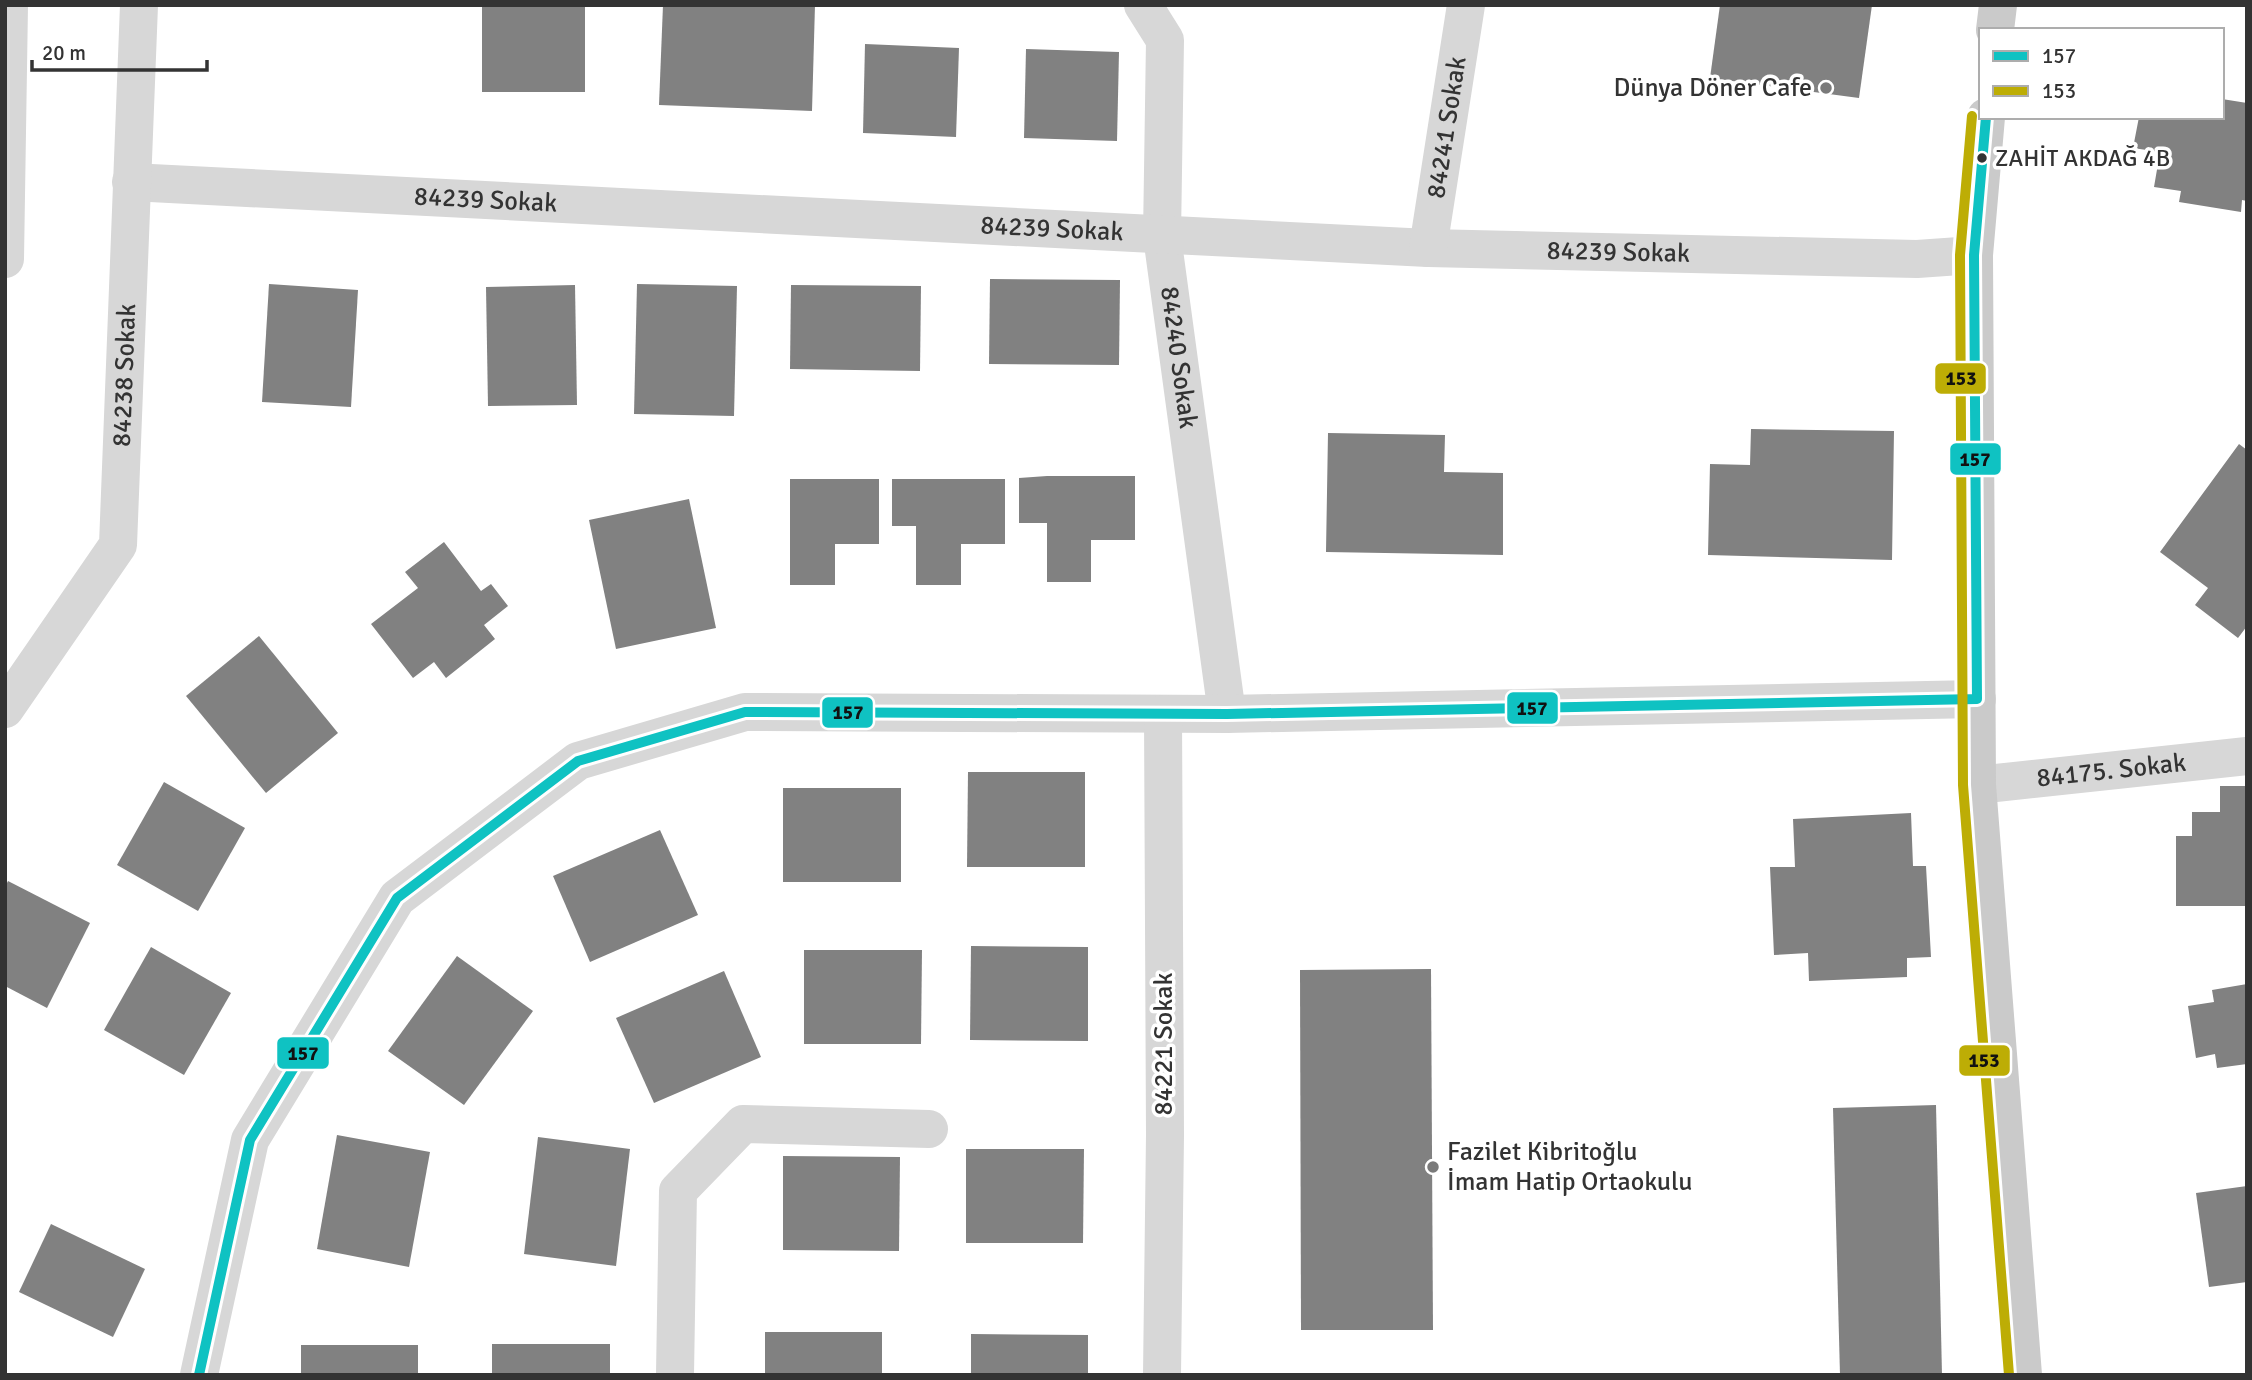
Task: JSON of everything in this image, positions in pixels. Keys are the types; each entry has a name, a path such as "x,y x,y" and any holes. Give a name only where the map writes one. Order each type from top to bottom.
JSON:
{"main road":[{"path":"1995,28 1998,5"},
{"path":"1986,119 1974,255 1977,785 2024,1375"}],"street":[{"path":"5,259 9,5"},
{"name":"84238 Sokak","path":"5,709 118,545 139,5"},
{"name":"84240 Sokak","path":"1143,5 1165,40 1162,236 1227,714"},
{"name":"84241 Sokak","path":"1428,248 1466,5"},
{"name":"84239 Sokak","path":"131,182 1428,248 1917,259 1974,255"},
{"path":"199,1375 250,1140 397,898 578,761 745,712 1227,714 1978,699"},
{"name":"84221 Sokak","path":"1162,1375 1165,1149 1163,714"},
{"name":"84175. Sokak","path":"1977,785 2247,755"},
{"path":"676,1375 678,1191 743,1124 929,1129"}],"building":[{"path":"482,5 585,5 585,92 482,92"},
{"path":"663,5 815,5 812,111 659,105"},
{"path":"1720,5 1872,5 1859,98 1710,78"},
{"path":"865,44 959,48 956,137 863,133"},
{"path":"1026,49 1119,52 1117,141 1024,138"},
{"path":"2224,99 2247,103 2247,201 2242,200 2241,212 2179,202 2181,191 2154,187 2160,152 2133,148 2139,119 2224,119"},
{"path":"990,279 1120,280 1119,365 989,364"},
{"path":"269,284 358,290 351,407 262,402"},
{"path":"637,284 737,286 734,416 634,414"},
{"path":"575,285 577,405 488,406 486,287"},
{"path":"791,285 921,286 920,371 790,369"},
{"path":"1751,429 1894,431 1892,560 1708,555 1710,464 1750,465"},
{"path":"1328,433 1445,435 1444,472 1503,473 1503,555 1326,552"},
{"path":"2239,444 2247,450 2247,626 2238,638 2195,605 2208,588 2160,552"},
{"path":"1135,476 1135,540 1091,540 1091,582 1047,582 1047,523 1019,523 1019,478"},
{"path":"790,479 879,479 879,544 835,544 835,585 790,585"},
{"path":"892,479 1005,479 1005,544 961,544 961,585 916,585 916,526 892,526"},
{"path":"689,499 716,628 616,649 589,520"},
{"path":"444,542 481,591 491,584 508,606 484,625 495,639 446,678 434,662 413,678 371,624 418,588 405,572"},
{"path":"259,636 338,733 266,793 186,696"},
{"path":"968,772 1085,772 1085,867 967,867"},
{"path":"164,782 245,828 198,911 117,865"},
{"path":"2220,786 2247,786 2247,906 2176,906 2176,836 2192,836 2192,812 2220,812"},
{"path":"783,788 901,788 901,882 783,882"},
{"path":"1911,813 1913,866 1926,866 1931,957 1907,958 1907,977 1809,981 1808,953 1774,955 1770,867 1795,867 1793,819"},
{"path":"660,830 698,915 590,962 553,876"},
{"path":"8,881 90,923 47,1008 5,986 5,887"},
{"path":"971,946 1088,947 1088,1041 970,1040"},
{"path":"151,947 231,993 184,1075 104,1030"},
{"path":"804,950 922,950 921,1044 804,1044"},
{"path":"457,956 533,1011 464,1105 388,1051"},
{"path":"1431,969 1433,1330 1301,1330 1300,970"},
{"path":"724,971 761,1057 654,1103 616,1018"},
{"path":"2247,984 2247,1064 2217,1068 2215,1054 2196,1058 2188,1006 2214,1002 2212,990"},
{"path":"1936,1105 1942,1375 1840,1375 1833,1108"},
{"path":"337,1135 430,1152 409,1267 317,1249"},
{"path":"538,1137 630,1149 616,1266 524,1254"},
{"path":"966,1149 1084,1149 1083,1243 966,1243"},
{"path":"783,1156 900,1157 899,1251 783,1250"},
{"path":"2247,1186 2247,1282 2209,1287 2196,1193"},
{"path":"51,1224 145,1269 113,1337 19,1292"},
{"path":"765,1332 882,1332 882,1375 765,1375"},
{"path":"971,1334 1088,1335 1088,1375 971,1375"},
{"path":"492,1344 610,1344 610,1375 492,1375"},
{"path":"301,1345 418,1345 418,1375 301,1375"}],"transit line":[{"name":"153","path":"1972,116 1960,255 1963,785 2009,1375"},
{"name":"157","path":"199,1375 250,1140 397,898 578,761 745,712 1227,714 1977,699 1974,255 1986,119"}],"place":[{"name":"Dünya Döner Cafe","path":"1826,88"},
{"name":"ZAHİT AKDAĞ 4B","path":"1982,158"},
{"name":"Fazilet Kibritoğlu İmam Hatip Ortaokulu","path":"1433,1167"}]}
